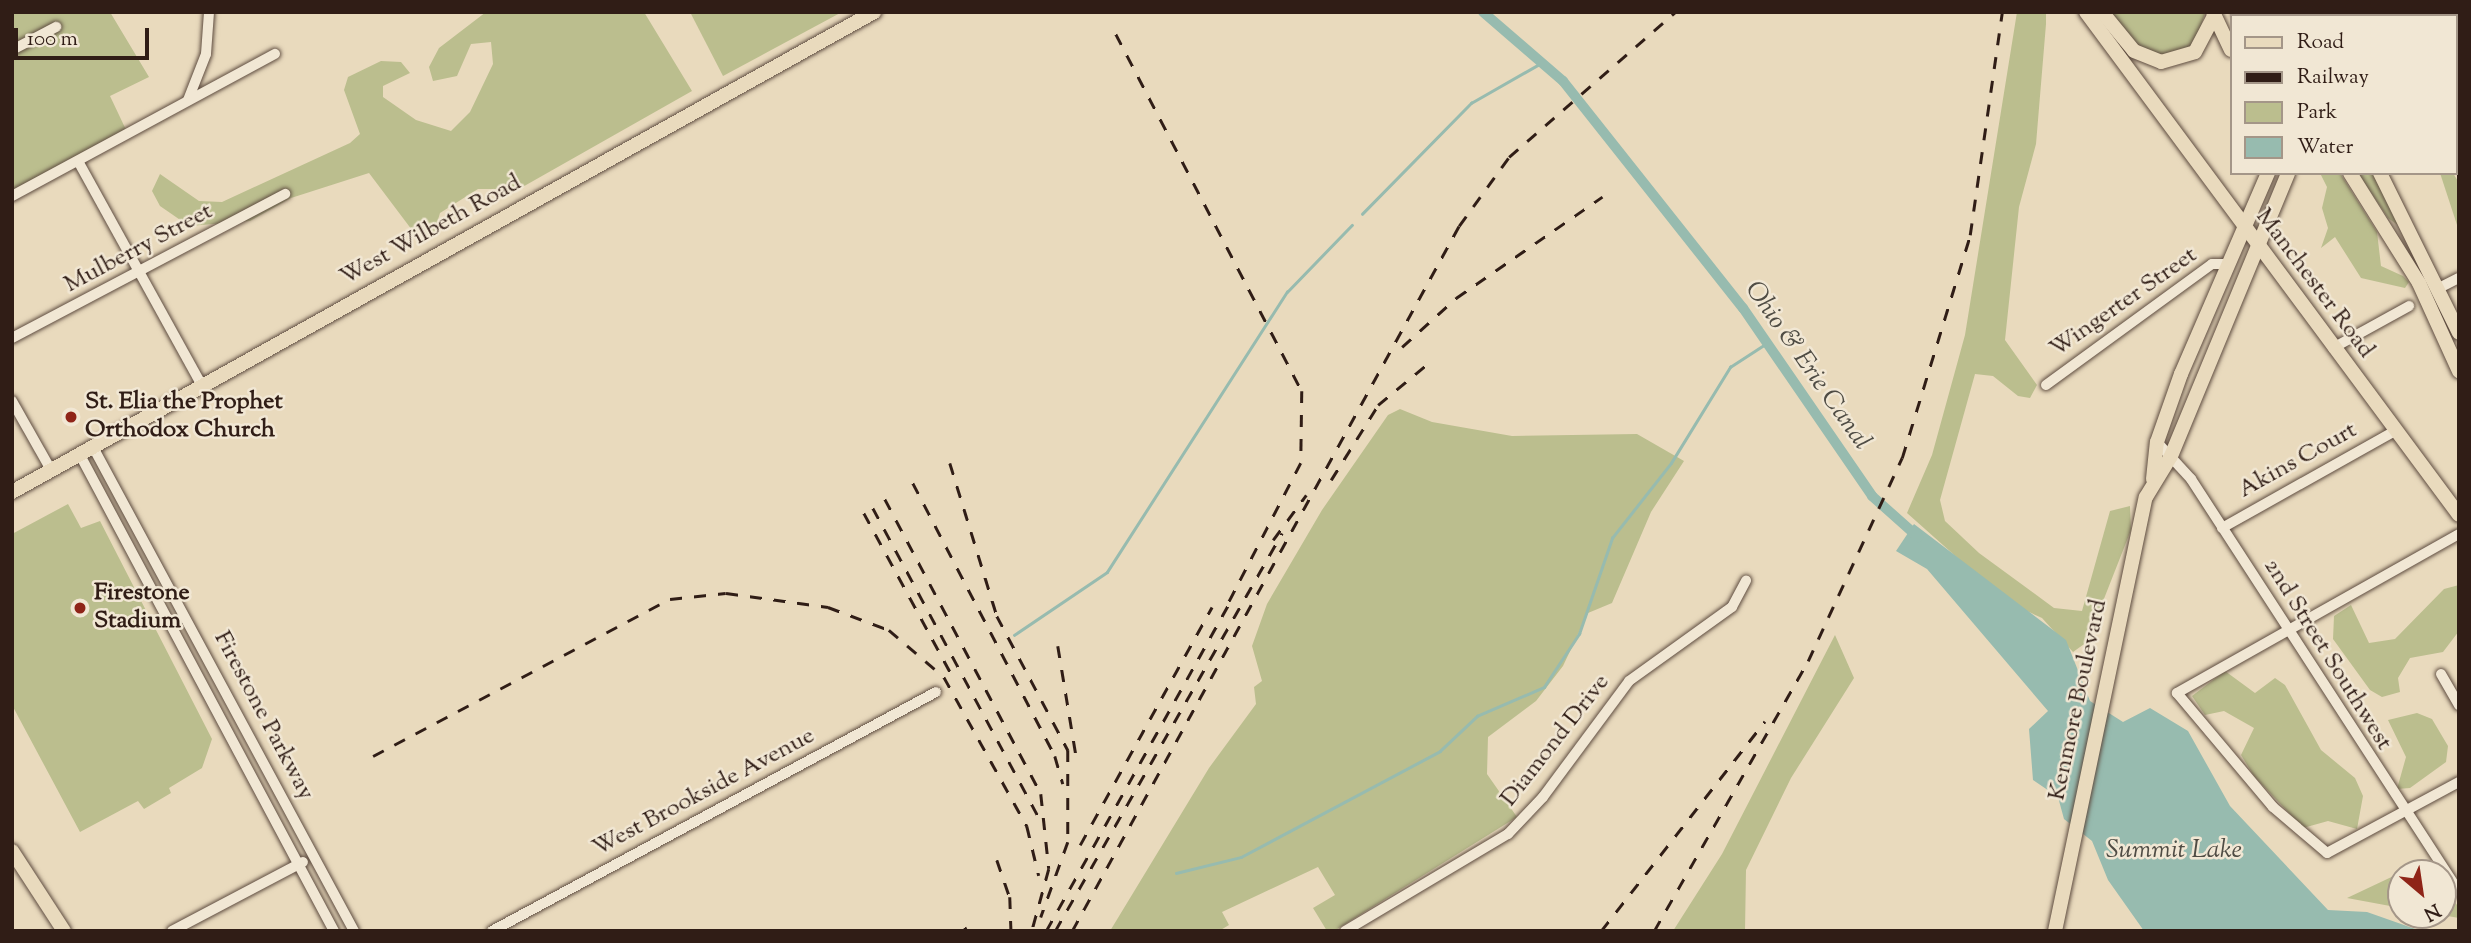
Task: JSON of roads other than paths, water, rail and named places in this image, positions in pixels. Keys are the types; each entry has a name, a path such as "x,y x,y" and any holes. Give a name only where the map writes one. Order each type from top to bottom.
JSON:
{"main road":[{"name":"West Wilbeth Road","path":"12,492 201,384 874,12"},
{"name":"Manchester Road","path":"2085,12 2459,515"},
{"path":"2102,12 2134,51 2161,62 2195,52 2214,14"},
{"path":"2214,14 2230,48"},
{"name":"Kenmore Boulevard","path":"2055,931 2115,638 2153,481 2157,442 2228,264 2267,175"},
{"name":"Kenmore Boulevard","path":"2153,481 2171,456 2287,175"},
{"path":"2351,175 2419,283 2459,370"},
{"path":"2381,175 2459,333"},
{"path":"12,851 64,931"}],"street":[{"path":"178,108 200,80 209,12"},
{"path":"12,50 56,27"},
{"path":"12,197 275,54"},
{"path":"78,161 137,273 201,384"},
{"name":"Mulberry Street","path":"12,338 285,194"},
{"name":"Wingerter Street","path":"2046,385 2212,264 2228,264"},
{"path":"2439,288 2459,278"},
{"path":"2333,348 2409,306"},
{"path":"12,401 51,470"},
{"name":"Akins Court","path":"2222,528 2395,431"},
{"name":"2nd Street Southwest","path":"2157,442 2171,456 2222,528 2402,813 2459,892"},
{"name":"Firestone Parkway","path":"93,447 354,931"},
{"name":"Firestone Parkway","path":"80,455 334,931"},
{"path":"2459,534 2177,693 2273,807 2327,853 2459,782"},
{"name":"Diamond Drive","path":"1345,931 1508,834 1543,797 1629,681 1732,607 1746,581"},
{"path":"2441,674 2459,705"},
{"name":"West Brookside Avenue","path":"492,931 936,692"},
{"path":"172,931 315,856"}],"water":[{"name":"Summit Lake","path":"1914,524 2066,640 2090,701 2123,722 2150,708 2188,731 2230,806 2328,910 2367,912 2387,919 2387,929 2421,931 2144,931 2108,880 2092,841 2064,819 2058,797 2033,780 2029,729 2048,711 1927,569 1896,551"}],"waterway":[{"name":"Ohio & Erie Canal","path":"1483,12 1563,81 1743,308 1872,496 1918,537"},
{"path":"1362,214 1471,103 1541,63"},
{"path":"1014,635 1107,572 1287,292 1352,225"},
{"path":"1176,873 1241,857 1440,751 1477,716 1544,687 1579,634 1612,538 1671,463 1730,367 1767,343"}],"railway":[{"path":"1072,931 1459,226 1509,157 1675,12"},
{"path":"1654,931 1808,661 1902,458 1970,235 2002,12"},
{"path":"1116,34 1302,391 1301,463 1227,606"},
{"path":"1402,347 1456,298 1602,197"},
{"path":"1331,480 1378,405 1431,361"},
{"path":"950,463 997,616 1068,750 1068,842 1041,917"},
{"path":"913,483 1055,756 1063,784"},
{"path":"1273,540 1306,495"},
{"path":"885,499 1041,794 1049,869 1032,931"},
{"path":"873,508 1040,820"},
{"path":"864,513 953,677"},
{"path":"1055,931 1282,533"},
{"path":"373,756 670,599 726,593 828,607 889,630 944,677 1027,826 1039,876"},
{"path":"1046,931 1231,600"},
{"path":"1080,845 1212,607"},
{"path":"1058,646 1076,755"},
{"path":"1601,931 1765,721"},
{"path":"997,860 1010,897 1011,931"},
{"path":"965,927 967,931"}],"place":[{"name":"St. Elia the Prophet Orthodox Church","path":"71,417"},
{"name":"Firestone Stadium","path":"80,608"}]}
